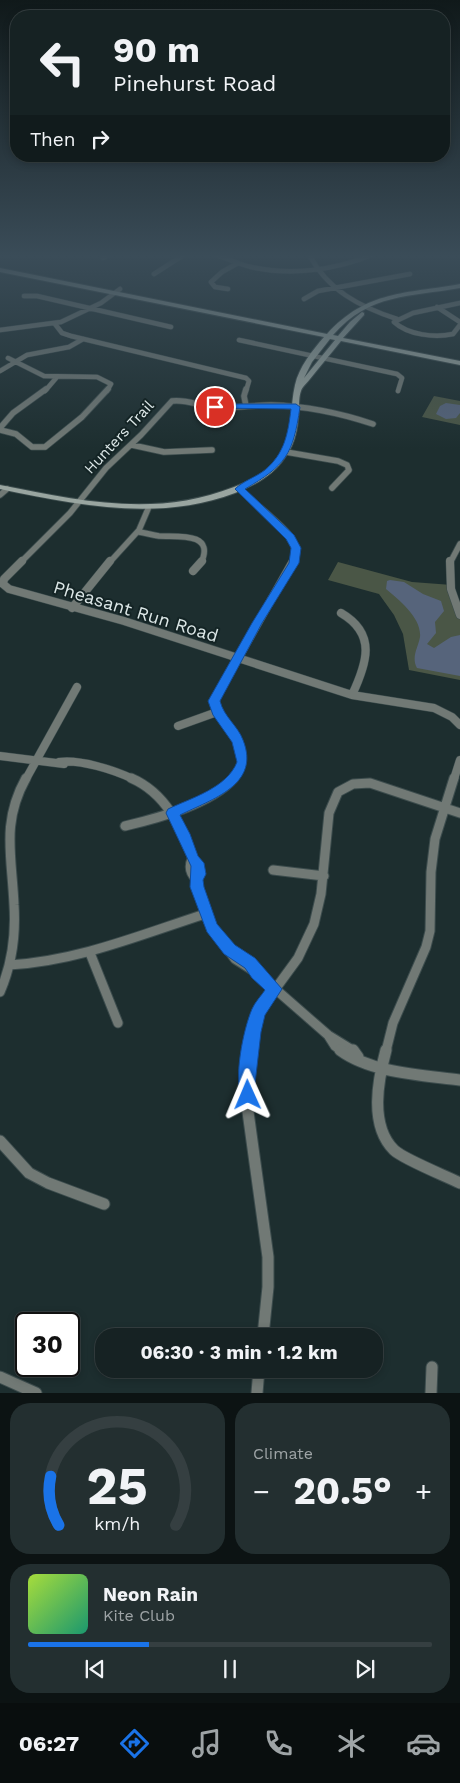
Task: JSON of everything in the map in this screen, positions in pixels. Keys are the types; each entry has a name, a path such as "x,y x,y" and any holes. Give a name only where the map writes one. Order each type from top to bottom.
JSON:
{"street":[{"path":"0,330 55,324 67,319"},
{"path":"138,319 171,327"},
{"path":"258,319 460,363"},
{"path":"0,495 3,488 78,502 122,508 148,509 197,503 239,489 268,472 286,452 291,438 301,377 314,357 346,319"},
{"path":"299,389 356,319"},
{"path":"398,319 394,322 399,327 441,336 454,334 460,324"},
{"path":"55,324 66,335 83,340 246,378 249,382 244,396 246,406"},
{"path":"341,336 460,358"},
{"path":"0,371 14,361 33,354 74,345 83,340"},
{"path":"239,340 397,374 402,378 398,391"},
{"path":"8,358 40,374 56,377 97,376 114,384 88,413 51,444 37,448 28,445 12,432 0,429 7,417 49,387 56,377"},
{"name":"Hunters Trail","path":"3,584 4,579 78,502 106,468 132,445 172,401 182,400 215,407 296,407 332,412 373,424"},
{"path":"132,445 164,452 212,450"},
{"path":"32,457 37,448"},
{"path":"286,452 338,461 347,465 349,470 332,488"},
{"path":"125,826 152,821 216,791 238,773 243,762 241,749 217,712 215,706 216,696 257,623 294,563 296,548 290,537 239,489"},
{"path":"72,608 113,559 139,532 145,521 148,509"},
{"path":"139,532 158,536 188,536 198,540 204,551 204,557 193,571"},
{"path":"460,544 452,555 450,566 454,603 460,615"},
{"name":"Pheasant Run Road","path":"3,584 6,588 72,608 132,623 352,695 378,701 434,708 452,717 460,725"},
{"path":"341,613 357,625 367,652 365,665 352,695"},
{"path":"0,992 13,953 15,916 8,837 10,811 16,796 77,687"},
{"path":"178,726 217,712"},
{"path":"0,756 59,762 67,765 83,764 119,771 141,781 162,798 184,834 192,859 190,864 192,875 196,879 205,914 212,928 230,950 234,959 257,973 328,1035 341,1051 395,1072 460,1080"},
{"path":"460,760 444,807 432,854 430,931 426,947 393,1023 382,1068 378,1098 381,1126 386,1139 396,1151 406,1158 460,1183"},
{"path":"264,1328 268,1285 268,1256 249,1114 247,1080 253,1032 258,1012 300,954 310,936 324,876 330,806 337,792 360,782 370,783 460,813"},
{"path":"273,870 324,876"},
{"path":"9,965 48,964 90,953 205,914"},
{"path":"90,953 118,1023"},
{"path":"0,1141 29,1173 48,1183 104,1204"},
{"path":"431,1393 432,1367"},
{"path":"0,1377 36,1393"},
{"path":"257,1393 258,1378"}],"green space":[{"path":"434,396 460,401 460,425 422,417"},
{"path":"338,562 412,582 452,585 460,615 460,680 409,670 403,634 394,615 379,594 328,580"}],"water":[{"path":"446,403 460,405 460,413 456,418 446,419 436,414 440,406"},
{"path":"387,581 404,582 423,594 441,601 444,611 435,622 436,633 427,644 434,648 451,637 460,635 460,676 417,668 415,656 420,630 414,616 386,589"}],"route":[{"path":"215,407 256,405 296,407 291,438 286,452 268,472 254,482 239,489 290,537 296,548 294,563 257,623 214,701 217,712 238,740 243,762 232,780 216,791 172,813 184,834 192,859 197,863 199,874 196,879 200,900 212,928 230,950 239,954 250,963 257,973 275,989 258,1012 248,1064 248,1095"}]}
